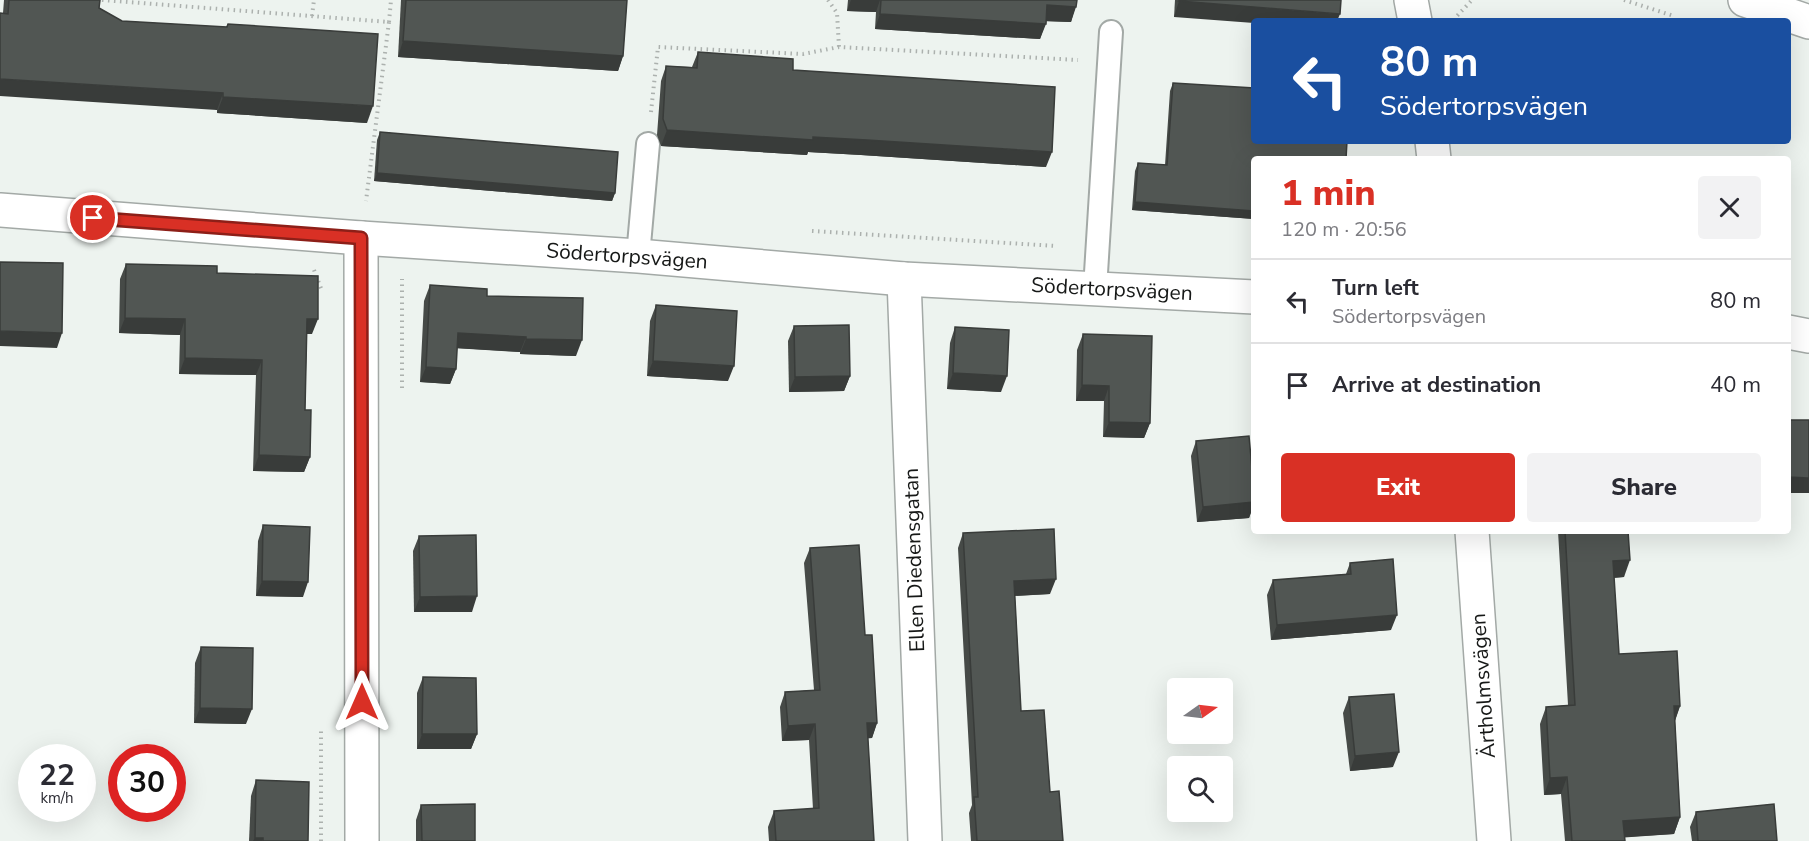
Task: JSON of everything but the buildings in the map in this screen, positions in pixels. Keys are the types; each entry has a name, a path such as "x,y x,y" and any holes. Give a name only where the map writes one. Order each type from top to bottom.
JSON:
{"street":[{"path":"1411,0 1414,18"},
{"path":"1745,0 1809,22"},
{"name":"Södertorpsvägen","path":"0,210 361,238 638,256 904,279 1251,297"},
{"path":"361,238 362,841"},
{"name":"Ellen Diedensgatan","path":"904,279 925,841"},
{"path":"1791,333 1809,336"},
{"name":"Ärtholmsvägen","path":"1472,534 1494,841"}],"lane":[{"path":"1095,289 1111,32"},
{"path":"638,256 648,144"}],"path":[{"path":"102,0 389,22"},
{"path":"312,16 314,0"},
{"path":"366,201 391,0"},
{"path":"828,0 837,13 839,47"},
{"path":"1455,18 1472,0"},
{"path":"1624,0 1674,16"},
{"path":"648,144 658,47 803,54 839,47 1109,62"}],"route":[{"path":"93,218 361,238 362,702"}]}
